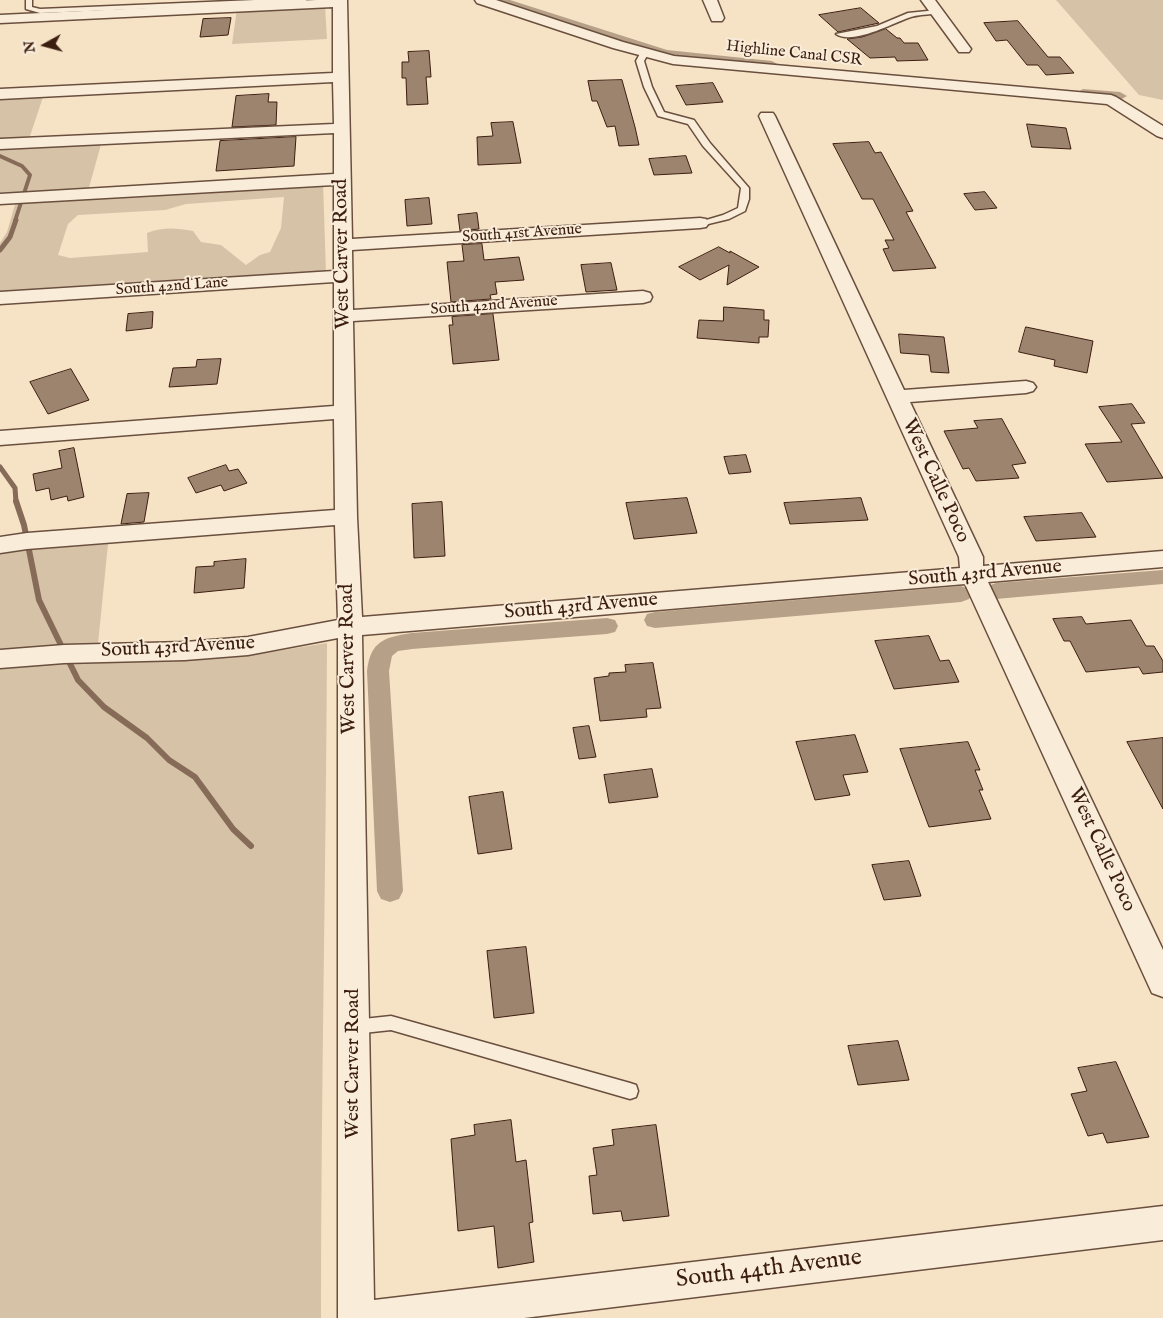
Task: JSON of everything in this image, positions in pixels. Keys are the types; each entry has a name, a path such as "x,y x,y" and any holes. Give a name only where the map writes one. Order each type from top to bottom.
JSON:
{"street":[{"name":"Highline Canal CSR","path":"482,0 618,45 673,60 1111,100 1163,133"},
{"path":"710,0 717,18"},
{"path":"928,0 964,49"},
{"path":"0,20 340,2"},
{"name":"West Carver Road","path":"340,2 346,517 350,627 356,1318"},
{"path":"0,94 341,77"},
{"name":"West Calle Poco","path":"767,116 970,557 972,574 1163,983"},
{"path":"0,144 342,128"},
{"path":"0,199 342,179"},
{"name":"South 41st Avenue","path":"343,245 700,223"},
{"name":"South 42nd Lane","path":"0,298 344,276"},
{"name":"South 42nd Avenue","path":"344,316 643,297"},
{"path":"897,397 1026,387"},
{"path":"0,438 345,412"},
{"path":"0,545 346,517"},
{"name":"South 43rd Avenue","path":"0,659 73,653 184,651 248,646 350,627 1163,559"},
{"name":"South 44th Avenue","path":"375,1318 1163,1223"}],"lane":[{"path":"29,0 28,8 58,10 304,0"},
{"path":"840,34 861,33 880,28 908,15 937,12"},
{"path":"645,52 640,61 648,87 661,114 691,122 699,131 706,144 745,188 745,199 742,209 726,217 700,223"},
{"path":"354,1026 391,1023 630,1091"}],"shaded area":[{"path":"1056,0 1163,0 1163,100 1139,95"},
{"path":"325,6 327,39 232,44 237,9"},
{"path":"44,94 29,139 0,141 0,97"},
{"path":"102,141 88,191 0,196 0,146"},
{"path":"323,182 326,273 0,294 0,243 7,232 16,201","holes":["284,197 281,228 270,252 260,255 246,265 221,245 201,242 193,231 175,229 164,229 147,233 148,252 70,258 58,255 68,224 78,215 165,210 186,204"]},
{"path":"108,544 98,644 0,653 0,552"},
{"path":"327,643 321,1318 0,1318 0,667 104,658 240,657"}],"building":[{"path":"861,8 879,23 838,32 819,15"},
{"path":"231,18 228,35 200,37 203,19"},
{"path":"1018,21 1048,57 1060,57 1074,73 1046,75 1038,65 1027,65 1007,40 996,41 984,23"},
{"path":"886,29 904,43 918,43 928,60 897,61 895,57 870,58 847,39 862,37"},
{"path":"429,51 431,77 426,77 428,104 407,105 406,78 402,78 402,62 409,62 408,52"},
{"path":"622,80 639,145 619,146 615,126 607,127 597,101 592,101 588,81"},
{"path":"713,83 723,102 686,105 676,86"},
{"path":"269,94 268,102 277,102 276,125 232,127 236,96"},
{"path":"513,122 521,163 478,165 477,137 493,136 491,123"},
{"path":"1027,124 1066,128 1071,149 1032,147"},
{"path":"296,137 294,166 216,171 220,141"},
{"path":"869,142 875,153 881,152 913,211 906,212 936,268 893,271 883,249 889,248 885,240 894,240 873,199 862,199 833,144"},
{"path":"686,156 692,173 654,175 649,159"},
{"path":"985,192 997,208 975,210 964,194"},
{"path":"429,198 432,224 407,226 405,200"},
{"path":"477,213 479,229 460,231 458,215"},
{"path":"482,244 484,260 519,257 524,280 495,282 497,294 490,295 491,299 451,302 447,262 464,261 462,245"},
{"path":"719,247 759,267 727,285 729,265 700,280 679,267"},
{"path":"611,263 617,290 586,292 581,265"},
{"path":"724,307 764,310 764,320 769,320 768,337 759,337 759,343 697,338 699,320 723,321"},
{"path":"153,312 152,328 126,331 128,314"},
{"path":"493,314 499,360 453,364 449,325 453,325 452,317"},
{"path":"1026,327 1093,341 1087,373 1054,366 1055,360 1019,352"},
{"path":"899,334 944,337 949,373 931,372 929,355 901,353"},
{"path":"221,359 217,384 169,387 173,368 196,367 197,360"},
{"path":"71,369 89,400 48,414 30,382"},
{"path":"1132,404 1145,423 1131,424 1163,478 1107,482 1085,444 1122,442 1099,407"},
{"path":"1002,419 1026,463 1012,465 1019,478 976,481 969,468 963,469 944,431 978,428 974,421"},
{"path":"74,448 84,497 68,501 67,496 51,500 49,488 36,491 33,474 62,468 59,451"},
{"path":"746,455 751,472 729,474 724,457"},
{"path":"226,465 229,471 238,469 247,483 224,491 221,485 196,493 188,478"},
{"path":"149,493 144,522 121,524 127,494"},
{"path":"687,498 697,533 634,539 626,503"},
{"path":"861,498 868,520 790,524 784,503"},
{"path":"442,502 445,556 414,558 412,504"},
{"path":"1082,513 1096,537 1036,541 1024,517"},
{"path":"246,559 244,588 194,593 196,567 214,566 214,562"},
{"path":"1082,617 1086,624 1131,620 1146,646 1154,646 1163,661 1163,672 1143,674 1139,667 1086,672 1070,641 1064,641 1053,619"},
{"path":"929,636 940,661 949,660 959,682 894,689 875,641"},
{"path":"653,663 661,708 646,709 647,717 600,721 594,678 609,676 609,673 626,672 625,665"},
{"path":"589,726 596,757 579,759 573,728"},
{"path":"855,735 868,772 843,775 850,795 815,800 796,742"},
{"path":"1163,738 1163,809 1127,742"},
{"path":"968,742 980,770 975,770 983,790 979,790 991,819 929,827 900,749"},
{"path":"652,769 658,797 609,803 604,775"},
{"path":"503,792 512,849 478,854 469,797"},
{"path":"909,861 921,896 884,900 872,865"},
{"path":"526,947 534,1013 494,1018 487,951"},
{"path":"898,1041 909,1080 858,1085 848,1046"},
{"path":"1116,1062 1149,1137 1107,1143 1103,1133 1088,1136 1071,1094 1087,1091 1078,1068"},
{"path":"511,1120 516,1162 526,1160 533,1222 529,1223 534,1262 498,1268 494,1226 458,1231 451,1139 475,1135 474,1125"},
{"path":"656,1125 669,1216 623,1221 621,1211 593,1214 589,1176 597,1175 593,1148 614,1145 612,1130"}],"waterway":[{"path":"497,0 665,54 772,65"},
{"path":"1083,93 1120,96"},
{"path":"0,156 22,166 30,175 15,221"},
{"path":"0,250 10,237 16,220"},
{"path":"0,467 15,488 16,502"},
{"path":"16,501 24,525 39,600 78,680 104,707 147,738 169,760 195,777 233,829 251,846"},
{"path":"996,591 1163,577"},
{"path":"655,620 961,594"},
{"path":"390,891 378,671 380,656 383,651 391,645 412,641 607,626"}]}
